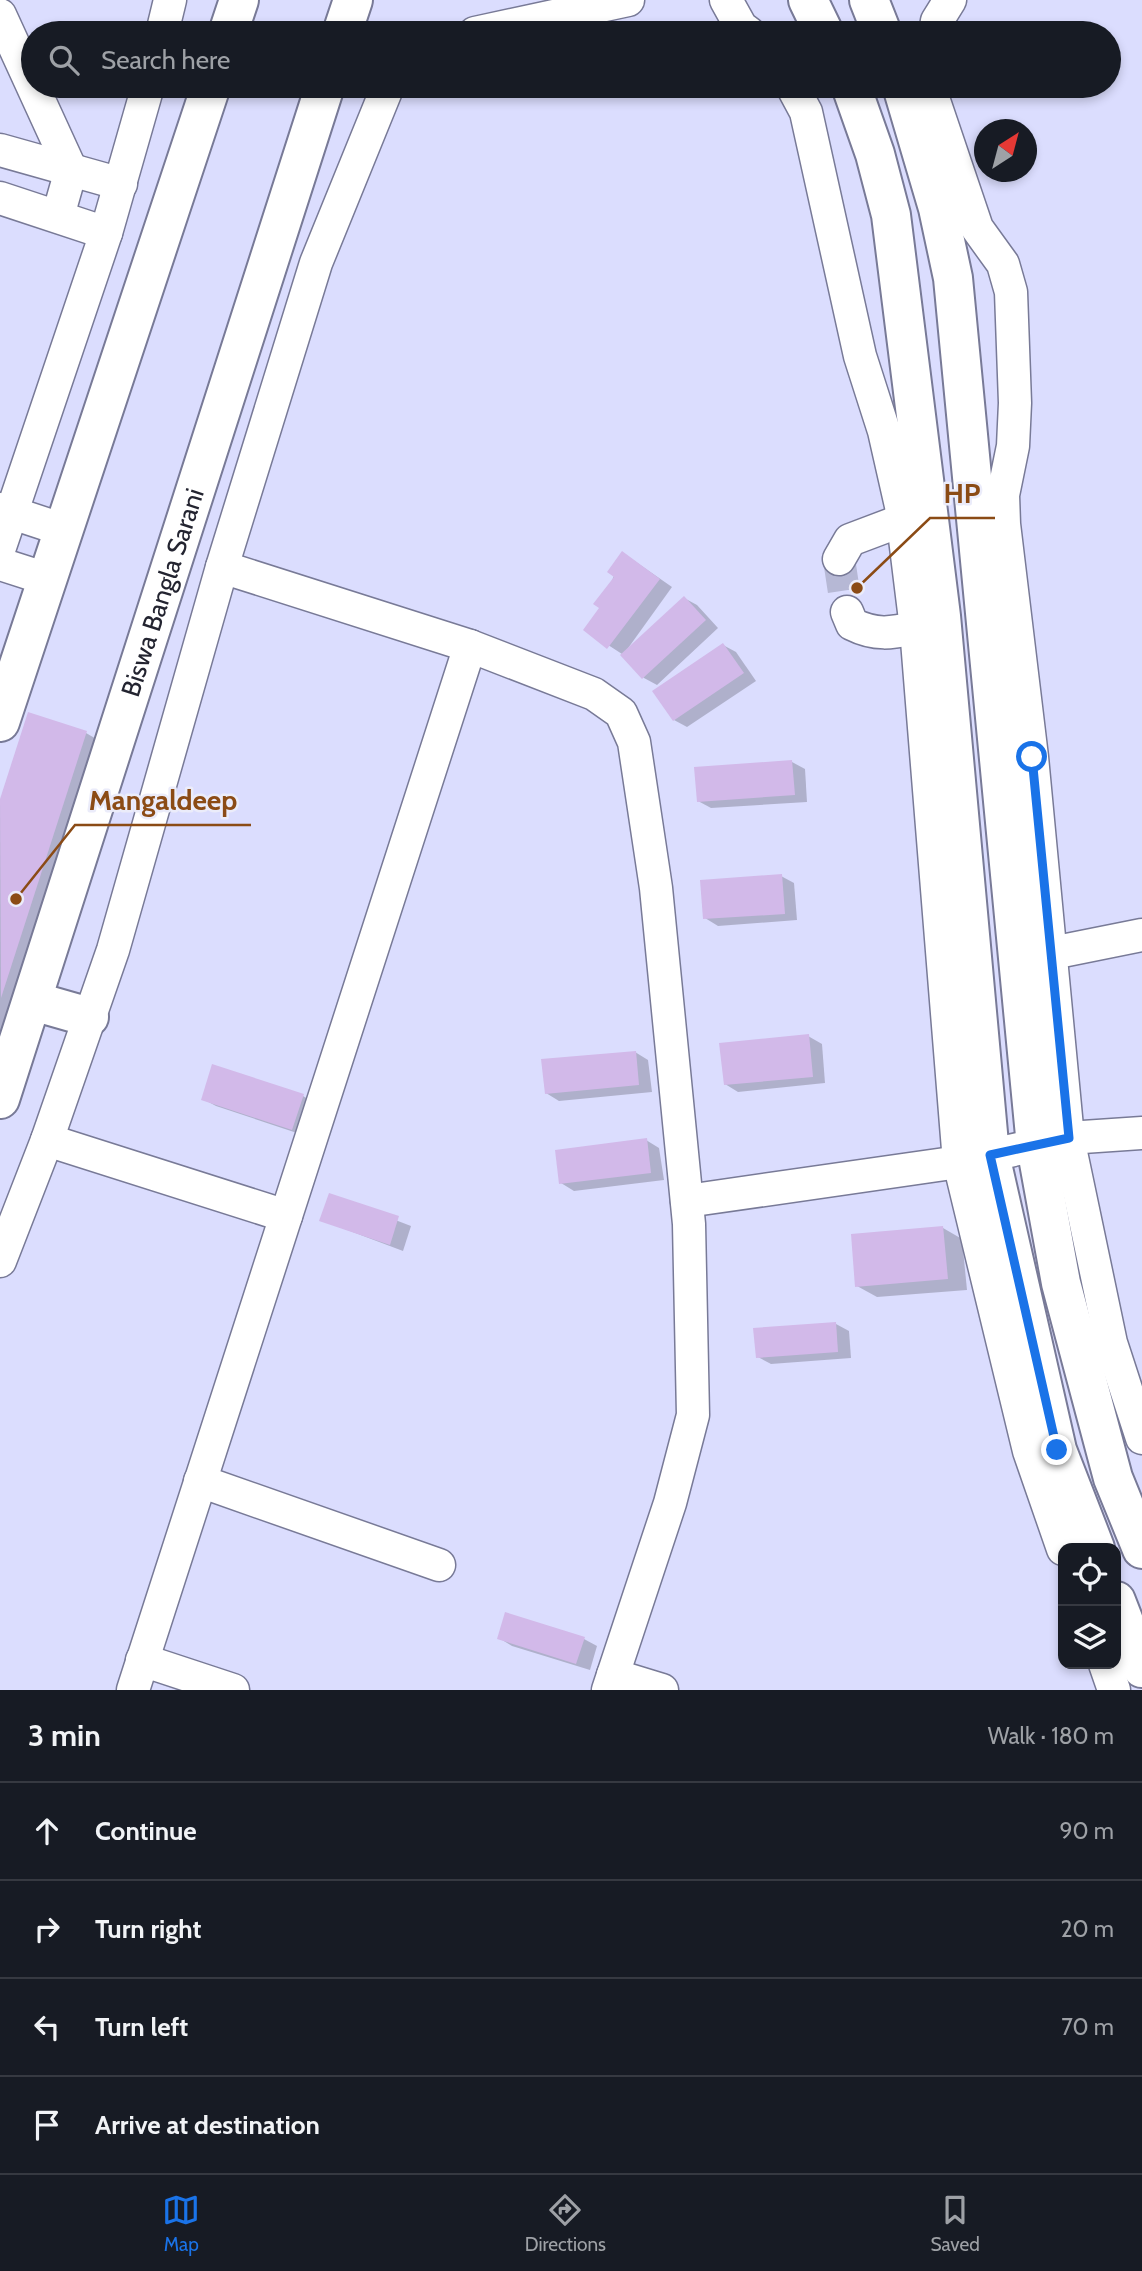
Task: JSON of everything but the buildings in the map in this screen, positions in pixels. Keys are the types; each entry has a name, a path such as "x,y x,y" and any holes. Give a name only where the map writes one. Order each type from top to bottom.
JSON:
{"main road":[{"path":"232,21 239,0"},
{"path":"346,21 353,0"},
{"path":"808,0 818,21"},
{"path":"869,0 877,21"},
{"path":"0,722 207,98"},
{"name":"Biswa Bangla Sarani","path":"0,1099 321,98"},
{"path":"855,98 875,154 891,215 941,616 974,1158 1057,1450 1093,1543"},
{"path":"906,98 938,208 953,278 1052,1142 1061,1283 1109,1465 1142,1549"},
{"path":"33,1001 89,1017"},
{"path":"1118,1606 1142,1668"}],"street":[{"path":"165,21 170,0"},
{"path":"531,21 628,0"},
{"path":"726,0 738,21"},
{"path":"937,21 950,0"},
{"path":"0,15 21,61"},
{"path":"38,98 71,170 58,216"},
{"path":"0,547 5,511 106,233 145,98"},
{"path":"0,1261 47,1140 113,950 222,567 316,263 383,98"},
{"path":"798,98 806,112 860,356 884,430 903,520 974,1158 1029,1451 1061,1543"},
{"path":"933,98 977,228 1003,264 1011,292 1015,403 1013,446 1003,495 1004,524 1052,953 1052,1142 1142,1438"},
{"path":"0,150 121,184"},
{"path":"0,198 106,233"},
{"path":"5,511 64,530"},
{"path":"839,559 850,540 903,520"},
{"path":"0,564 47,579"},
{"path":"222,567 470,646 594,694 621,713 634,742 656,888 687,1201 693,1415 670,1503 610,1683 662,1690"},
{"path":"847,612 852,624 874,633 883,635 916,628"},
{"path":"133,1690 470,646"},
{"path":"1052,953 1142,935"},
{"path":"687,1201 974,1158 1052,1142 1142,1133"},
{"path":"47,1140 286,1216"},
{"path":"200,1481 439,1564"},
{"path":"142,1660 233,1690"},
{"path":"1107,1669 1114,1690"}],"tunnel":[{"path":"839,559 847,612"}],"place":[{"name":"HP","path":"857,588"},
{"name":"Mangaldeep","path":"16,899"}],"route":[{"path":"1032,757 1069,1138 990,1155 1057,1450"}]}
